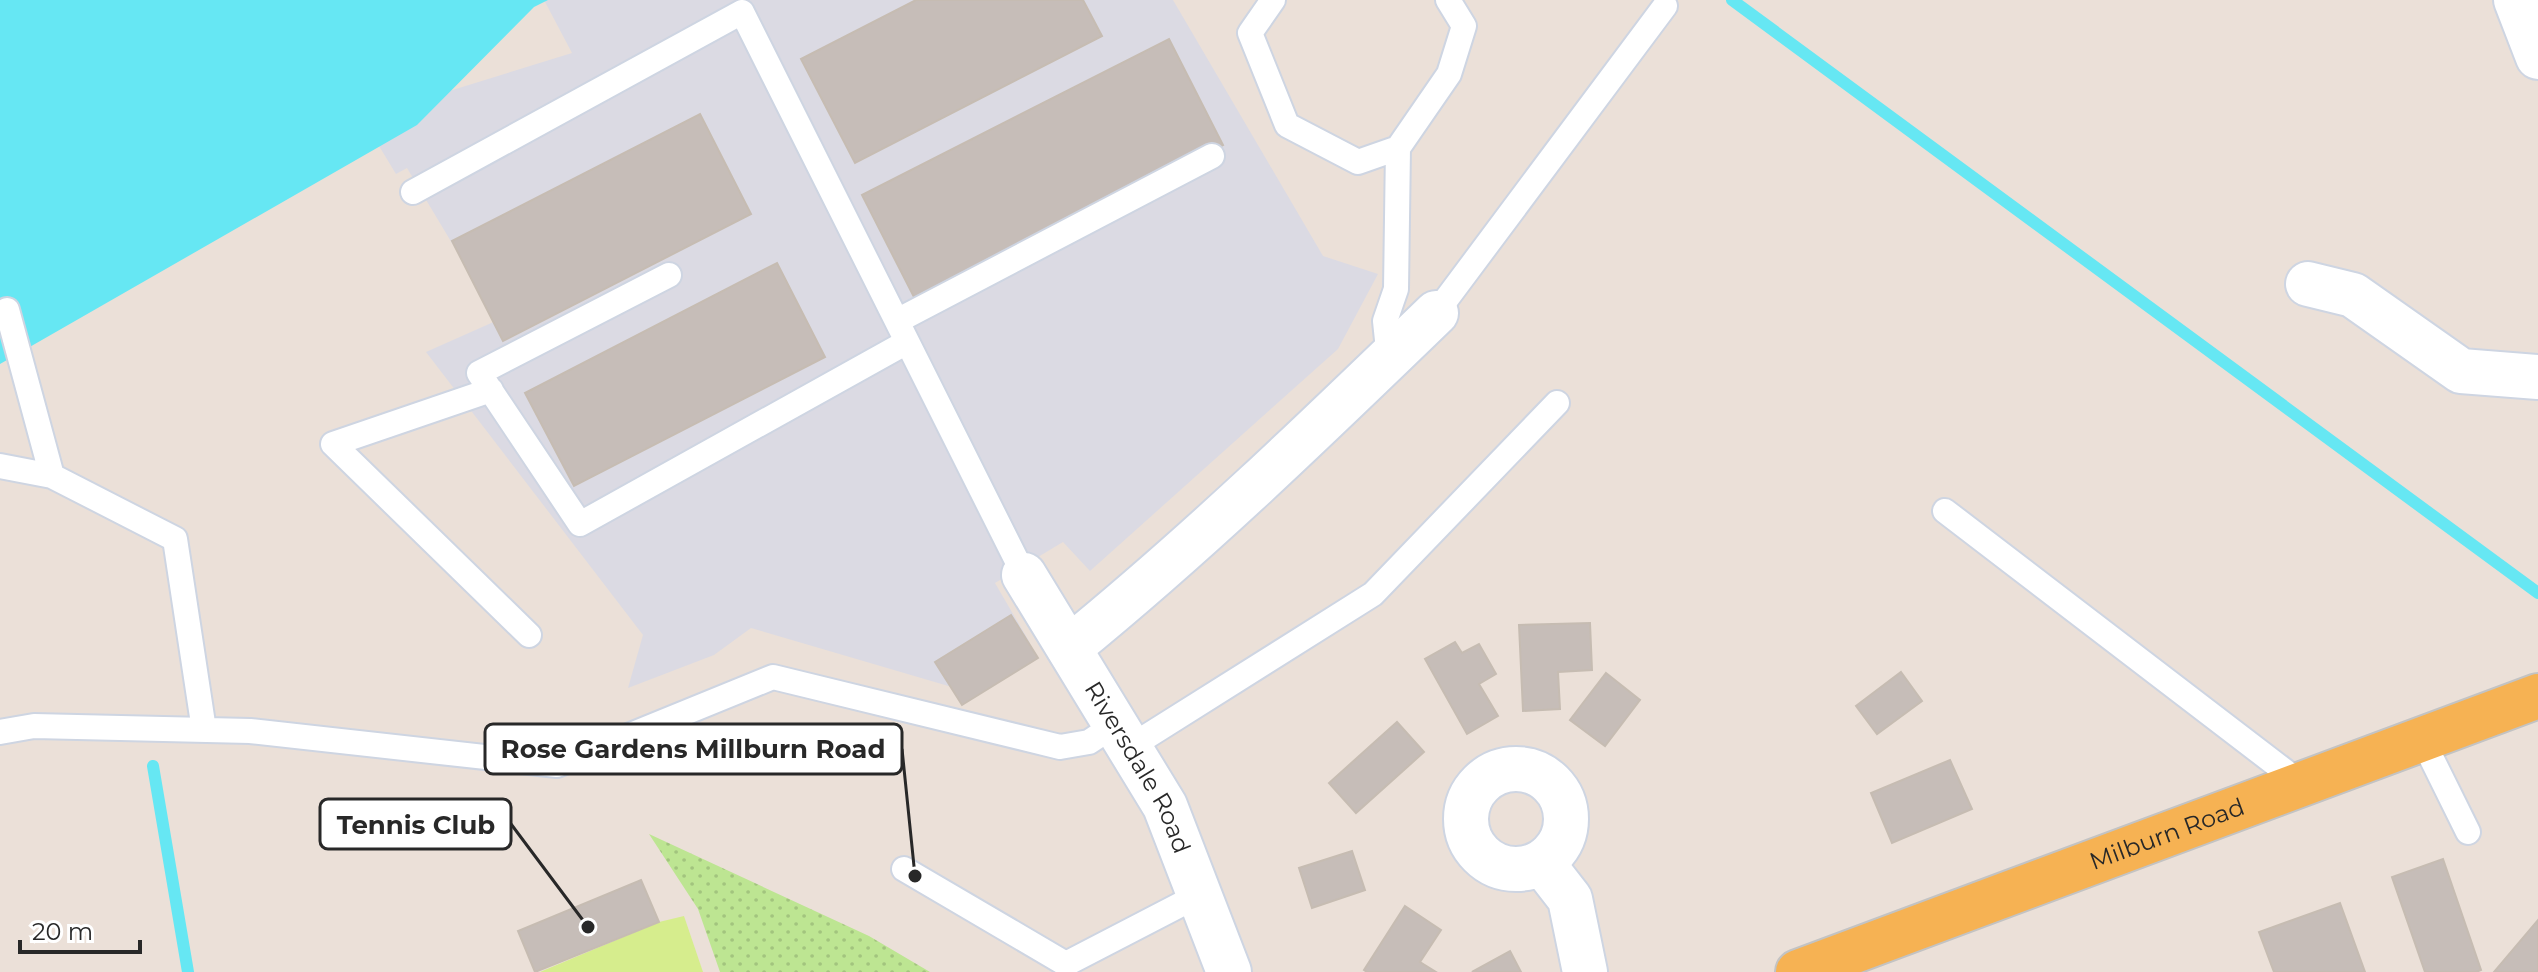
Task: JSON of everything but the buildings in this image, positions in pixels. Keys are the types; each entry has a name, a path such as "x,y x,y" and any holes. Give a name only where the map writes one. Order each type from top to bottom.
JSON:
{"main road":[{"name":"Milburn Road","path":"1798,972 2538,696"}],"street":[{"path":"2516,0 2538,57"},
{"path":"2308,284 2353,295 2461,371 2538,377"},
{"path":"1069,648 1158,573 1436,313"},
{"name":"Riversdale Road","path":"1024,575 1165,806 1229,972"},
{"path":"1542,863 1570,899 1585,972"}],"lane":[{"path":"1273,0 1250,33 1287,125 1358,162 1398,148"},
{"path":"1389,359 1385,321 1396,289 1398,148 1449,74 1464,26 1448,0"},
{"path":"1436,313 1665,6"},
{"path":"413,192 742,12 1024,575"},
{"path":"669,275 479,373 580,524 902,331 1212,156"},
{"path":"7,310 52,476"},
{"path":"491,390 333,444 529,635"},
{"path":"0,732 34,726 250,731 557,765 773,677 1060,747 1123,736 1373,594 1557,403"},
{"path":"0,466 52,476 175,539 204,730"},
{"path":"1945,511 2303,785"},
{"path":"2423,741 2468,832"},
{"path":"904,869 1066,964 1199,895"}],"shaded area":[{"path":"544,0 1173,0 1323,256 1378,274 1338,349 1090,571 1063,542 995,583 1030,643 962,690 751,628 714,655 628,688 643,635 426,352 498,320 407,168 396,174 362,118 572,53"}],"green space":[{"path":"649,834 869,936 930,972 720,972 698,909"},
{"path":"684,916 703,972 540,972 659,922"}],"water":[{"path":"0,0 548,0 534,7 417,125 0,364"}],"waterway":[{"path":"1732,0 2538,593"},
{"path":"153,766 188,972"}],"place":[{"name":"Rose Gardens Millburn Road","path":"915,876"},
{"name":"Tennis Club","path":"588,927"}]}
